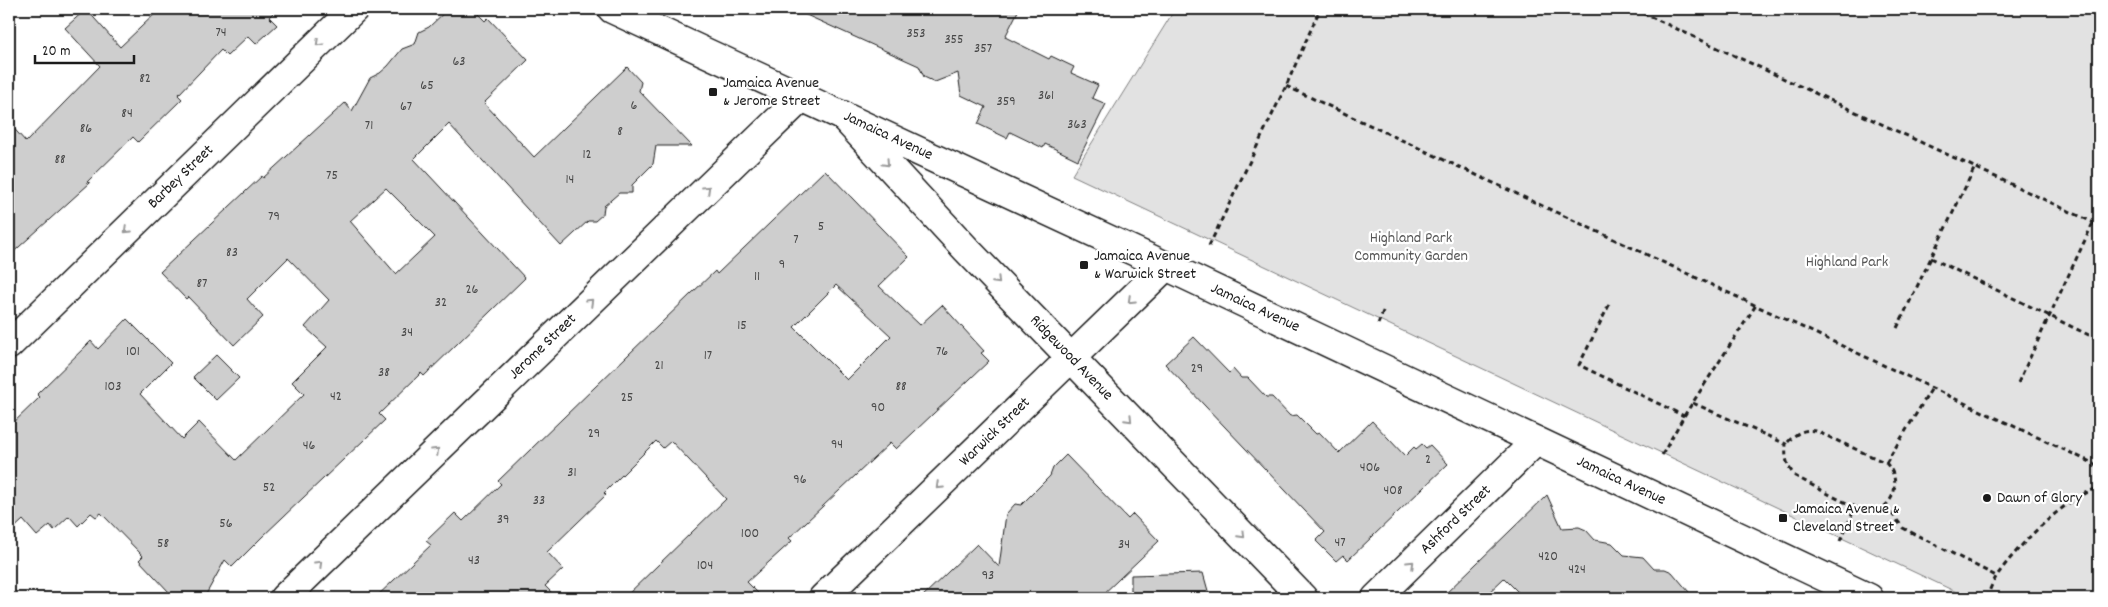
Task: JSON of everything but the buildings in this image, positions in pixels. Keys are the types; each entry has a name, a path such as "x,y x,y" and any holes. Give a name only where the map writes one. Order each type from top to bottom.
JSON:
{"street":[{"name":"Barbey Street","path":"9,345 354,9"},
{"name":"Jamaica Avenue","path":"612,9 1166,266 1869,598"},
{"name":"Jerome Street","path":"284,598 802,97"},
{"name":"Ridgewood Avenue","path":"841,114 966,249 1303,598"},
{"name":"Warwick Street","path":"823,598 1166,266"},
{"name":"Ashford Street","path":"1376,598 1536,441"}],"path":[{"path":"1209,246 1286,86 1320,9"},
{"path":"1634,9 2099,225"},
{"path":"1286,86 2099,466"},
{"path":"1897,328 1975,167"},
{"path":"2018,383 2094,222"},
{"path":"1931,258 2099,340"},
{"path":"1609,305 1579,365 1684,416"},
{"path":"1662,455 1692,402 1756,305"},
{"path":"1378,324 1384,309"},
{"path":"1886,463 1932,388"},
{"path":"1692,402 1786,444"},
{"path":"1804,430 1816,431 1886,463 1893,471 1895,482 1893,495 1886,506 1874,511 1856,506 1795,476 1786,462 1786,444 1794,435 1804,430"},
{"path":"1986,598 1996,576 2032,533 2065,507 2099,488"},
{"path":"1840,541 1856,506"},
{"path":"1886,506 1903,528 1996,576"}],"green space":[{"name":"Highland Park","path":"1175,9 2099,9 2099,598 1969,598 1072,175"}],"place":[{"name":"Jamaica Avenue & Jerome Street","path":"713,92"},
{"name":"Jamaica Avenue & Warwick Street","path":"1084,265"},
{"name":"Dawn of Glory","path":"1987,498"},
{"name":"Jamaica Avenue & Cleveland Street","path":"1783,518"}],"park label":[{"name":"Highland Park Community Garden","path":"1411,247"}]}
